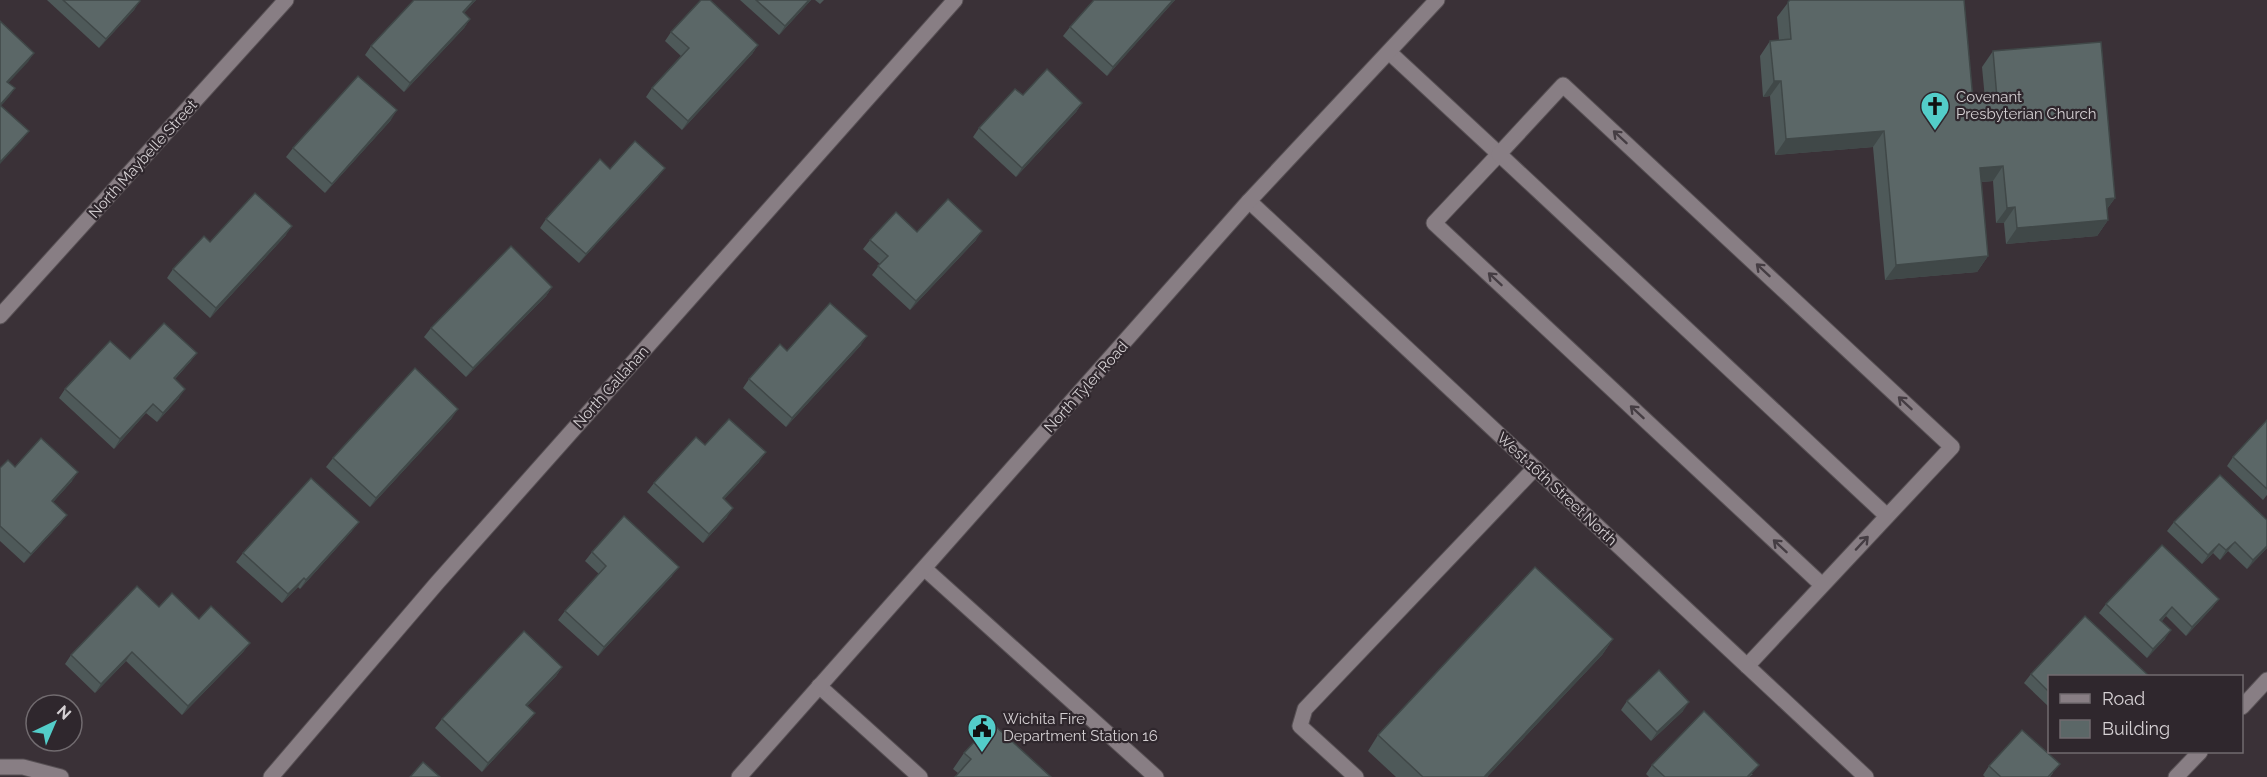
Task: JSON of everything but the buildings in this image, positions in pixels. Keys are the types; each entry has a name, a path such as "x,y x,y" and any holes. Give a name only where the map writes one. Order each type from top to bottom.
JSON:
{"street":[{"name":"North Maybelle Street","path":"0,316 286,0"},
{"name":"North Callahan","path":"271,777 437,583 955,0"},
{"name":"North Tyler Road","path":"739,777 1249,201 1437,0"},
{"path":"1389,52 1887,516"},
{"path":"1747,666 1952,447 1563,85 1434,223 1822,585"},
{"name":"West 16th Street North","path":"1249,201 1866,777"},
{"path":"1356,777 1300,726 1305,709 1535,468"},
{"path":"925,568 1156,777"},
{"path":"2243,705 2267,680"},
{"path":"819,686 920,777"},
{"path":"2176,777 2199,753"},
{"path":"0,767 23,767 61,777"}],"place":[{"name":"Covenant Presbyterian Church","path":"1935,132"},
{"name":"Wichita Fire Department Station 16","path":"982,754"}]}
